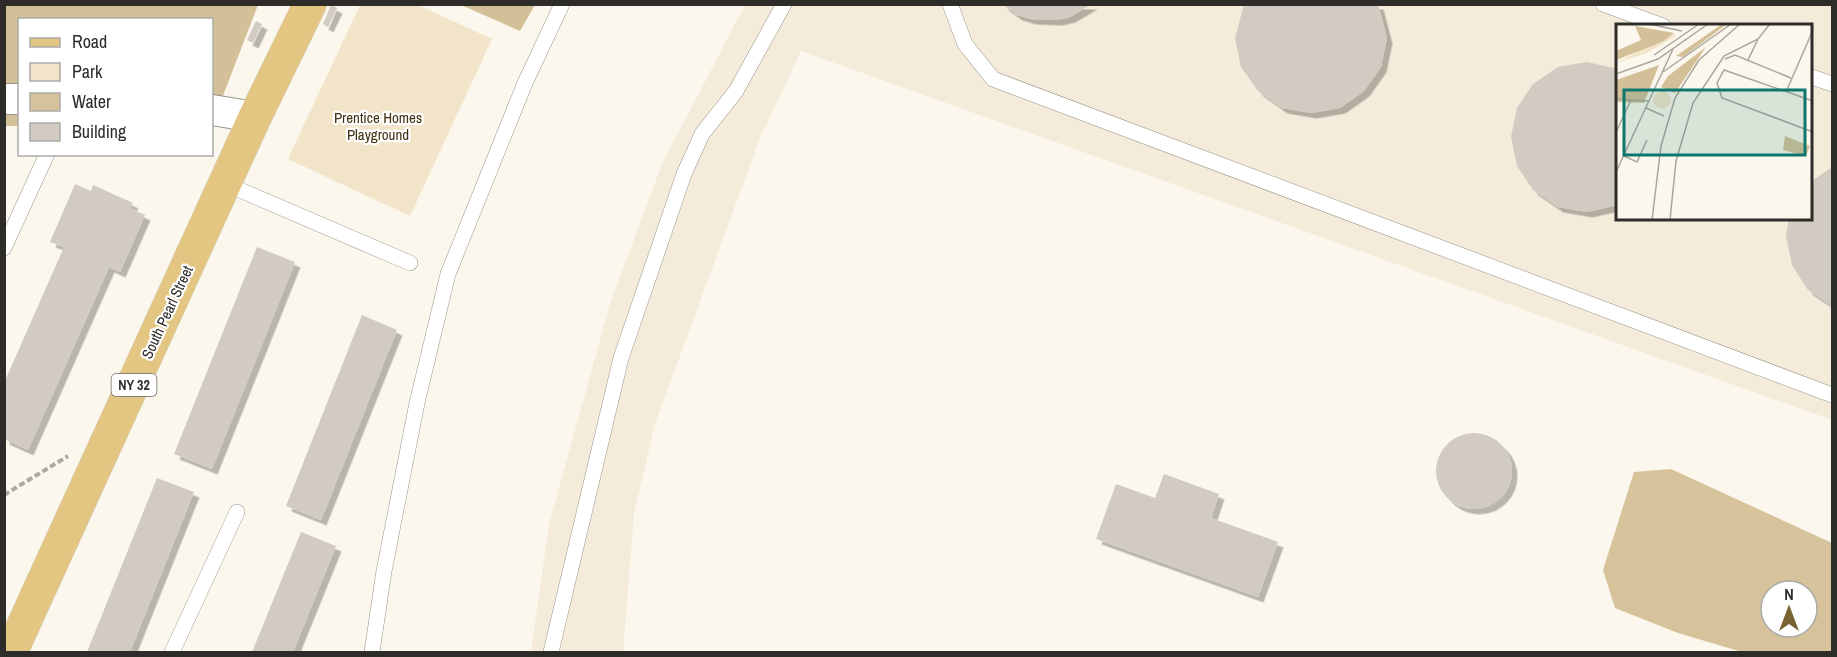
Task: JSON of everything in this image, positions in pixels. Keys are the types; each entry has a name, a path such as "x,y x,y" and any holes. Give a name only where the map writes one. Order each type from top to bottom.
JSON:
{"main road":[{"name":"South Pearl Street","path":"11,652 255,117 310,4"}],"street":[{"path":"213,110 255,117"}],"lane":[{"path":"372,652 384,571 417,403 448,274 525,83 562,4"},
{"path":"551,652 621,358 684,174 702,134 736,91 784,4"},
{"path":"950,4 965,44 993,79 1833,395"},
{"path":"1604,4 1647,12 1661,24"},
{"path":"1813,77 1833,84"},
{"path":"4,249 46,156"},
{"path":"226,184 410,263"},
{"path":"172,652 237,512"}],"path":[{"path":"4,495 69,455"}],"shaded area":[{"path":"5,5 258,5 213,121 213,18 18,18 18,126 5,126"},
{"path":"461,5 535,5 520,31"},
{"path":"745,5 1832,5 1832,420 801,51 760,138 655,424 634,514 623,652 531,652 549,524 610,304 662,164"}],"green space":[{"name":"Prentice Homes Playground","path":"360,5 418,5 492,39 410,216 288,159"}],"water":[{"path":"1671,469 1832,543 1832,652 1742,652 1678,633 1615,608 1603,570 1634,472"}],"building":[{"path":"1002,4 1092,4 1070,17 1057,20 1031,19 1017,15"},
{"path":"1244,4 1378,4 1387,38 1381,67 1364,91 1340,108 1311,113 1282,108 1258,91 1241,67 1235,38"},
{"path":"331,5 337,8 328,27 323,24"},
{"path":"256,21 262,24 253,43 247,40"},
{"path":"1587,62 1616,69 1616,205 1587,212 1558,207 1533,190 1517,166 1511,137 1517,108 1533,84 1558,67"},
{"path":"1832,167 1832,306 1808,290 1792,265 1786,236 1789,220 1813,220 1813,180"},
{"path":"75,184 91,191 93,185 133,203 130,208 145,215 120,272 109,267 28,450 4,439 4,383 64,247 50,242"},
{"path":"257,247 295,262 212,469 174,454"},
{"path":"362,315 397,330 321,520 286,506"},
{"path":"1474,433 1488,436 1501,444 1509,457 1512,471 1509,485 1501,498 1488,506 1474,509 1460,506 1447,498 1439,485 1436,471 1439,457 1447,444 1460,436"},
{"path":"1164,474 1219,494 1211,518 1278,542 1258,597 1096,539 1116,484 1155,498"},
{"path":"157,478 194,492 130,652 87,652"},
{"path":"301,532 336,546 293,652 252,652"}]}
